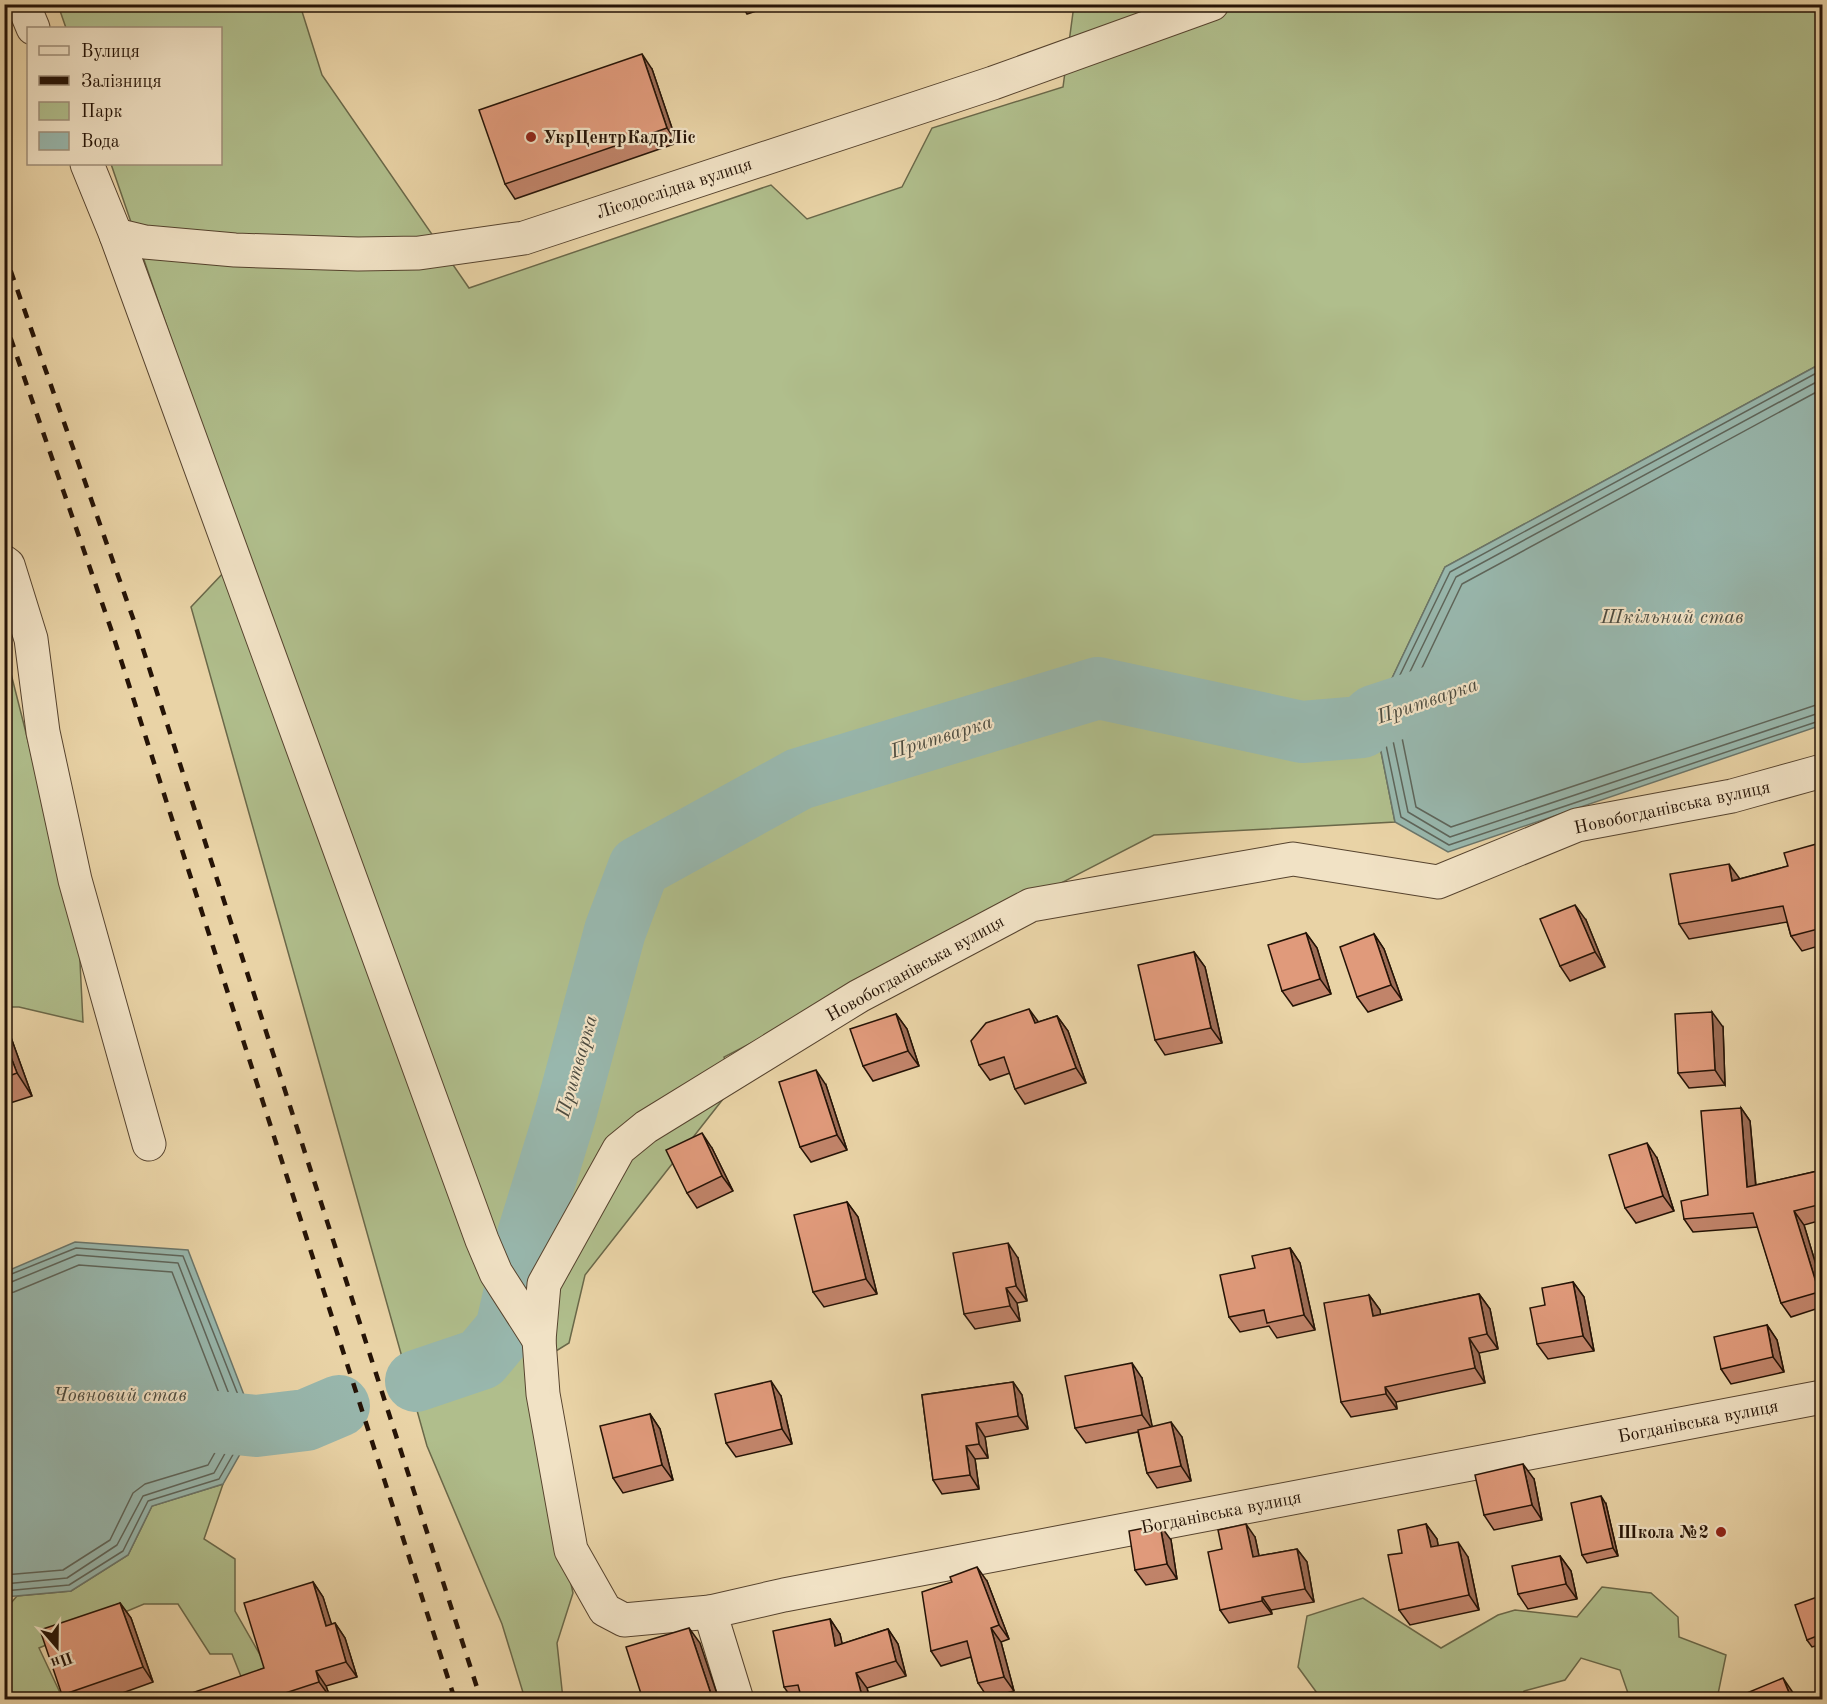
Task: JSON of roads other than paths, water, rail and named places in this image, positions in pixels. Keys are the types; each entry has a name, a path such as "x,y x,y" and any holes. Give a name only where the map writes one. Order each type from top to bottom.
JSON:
{"street":[{"path":"23,4 33,27"},
{"name":"Лісодослідна вулиця","path":"116,235 145,242 236,250 358,254 419,253 524,238 993,83 1212,4"},
{"path":"87,165 116,235 495,1273 534,1330"},
{"path":"4,561 8,565 31,639 43,732 75,880 148,1144"},
{"name":"Новобогданівська вулиця","path":"710,1612 624,1620 605,1610 571,1550 534,1330 544,1284 619,1149 646,1127 859,996 1030,905 1293,859 1438,882 1577,825 1731,796 1822,771"},
{"name":"Богданівська вулиця","path":"710,1612 784,1595 1822,1397"},
{"path":"710,1612 737,1700"}],"water":[{"name":"Шкільний став","path":"1822,363 1822,725 1448,852 1395,822 1374,716 1445,567"},
{"name":"Човновий став","path":"75,1242 188,1250 256,1426 223,1484 152,1506 128,1555 71,1591 5,1597 5,1272"}],"waterway":[{"name":"Притварка","path":"416,1381 481,1359 506,1329 528,1235 566,1112 615,931 639,867 799,779 1098,688 1302,732 1362,727 1374,716 1453,690"},
{"name":"Притварка","path":"4,1409 26,1403 256,1426 306,1420 339,1406"}],"railway":[{"path":"4,252 134,621 481,1700"},
{"path":"4,319 111,629 455,1700"}],"place":[{"name":"УкрЦентрКадрЛіс","path":"531,137"},
{"name":"Школа №2","path":"1721,1532"}]}
